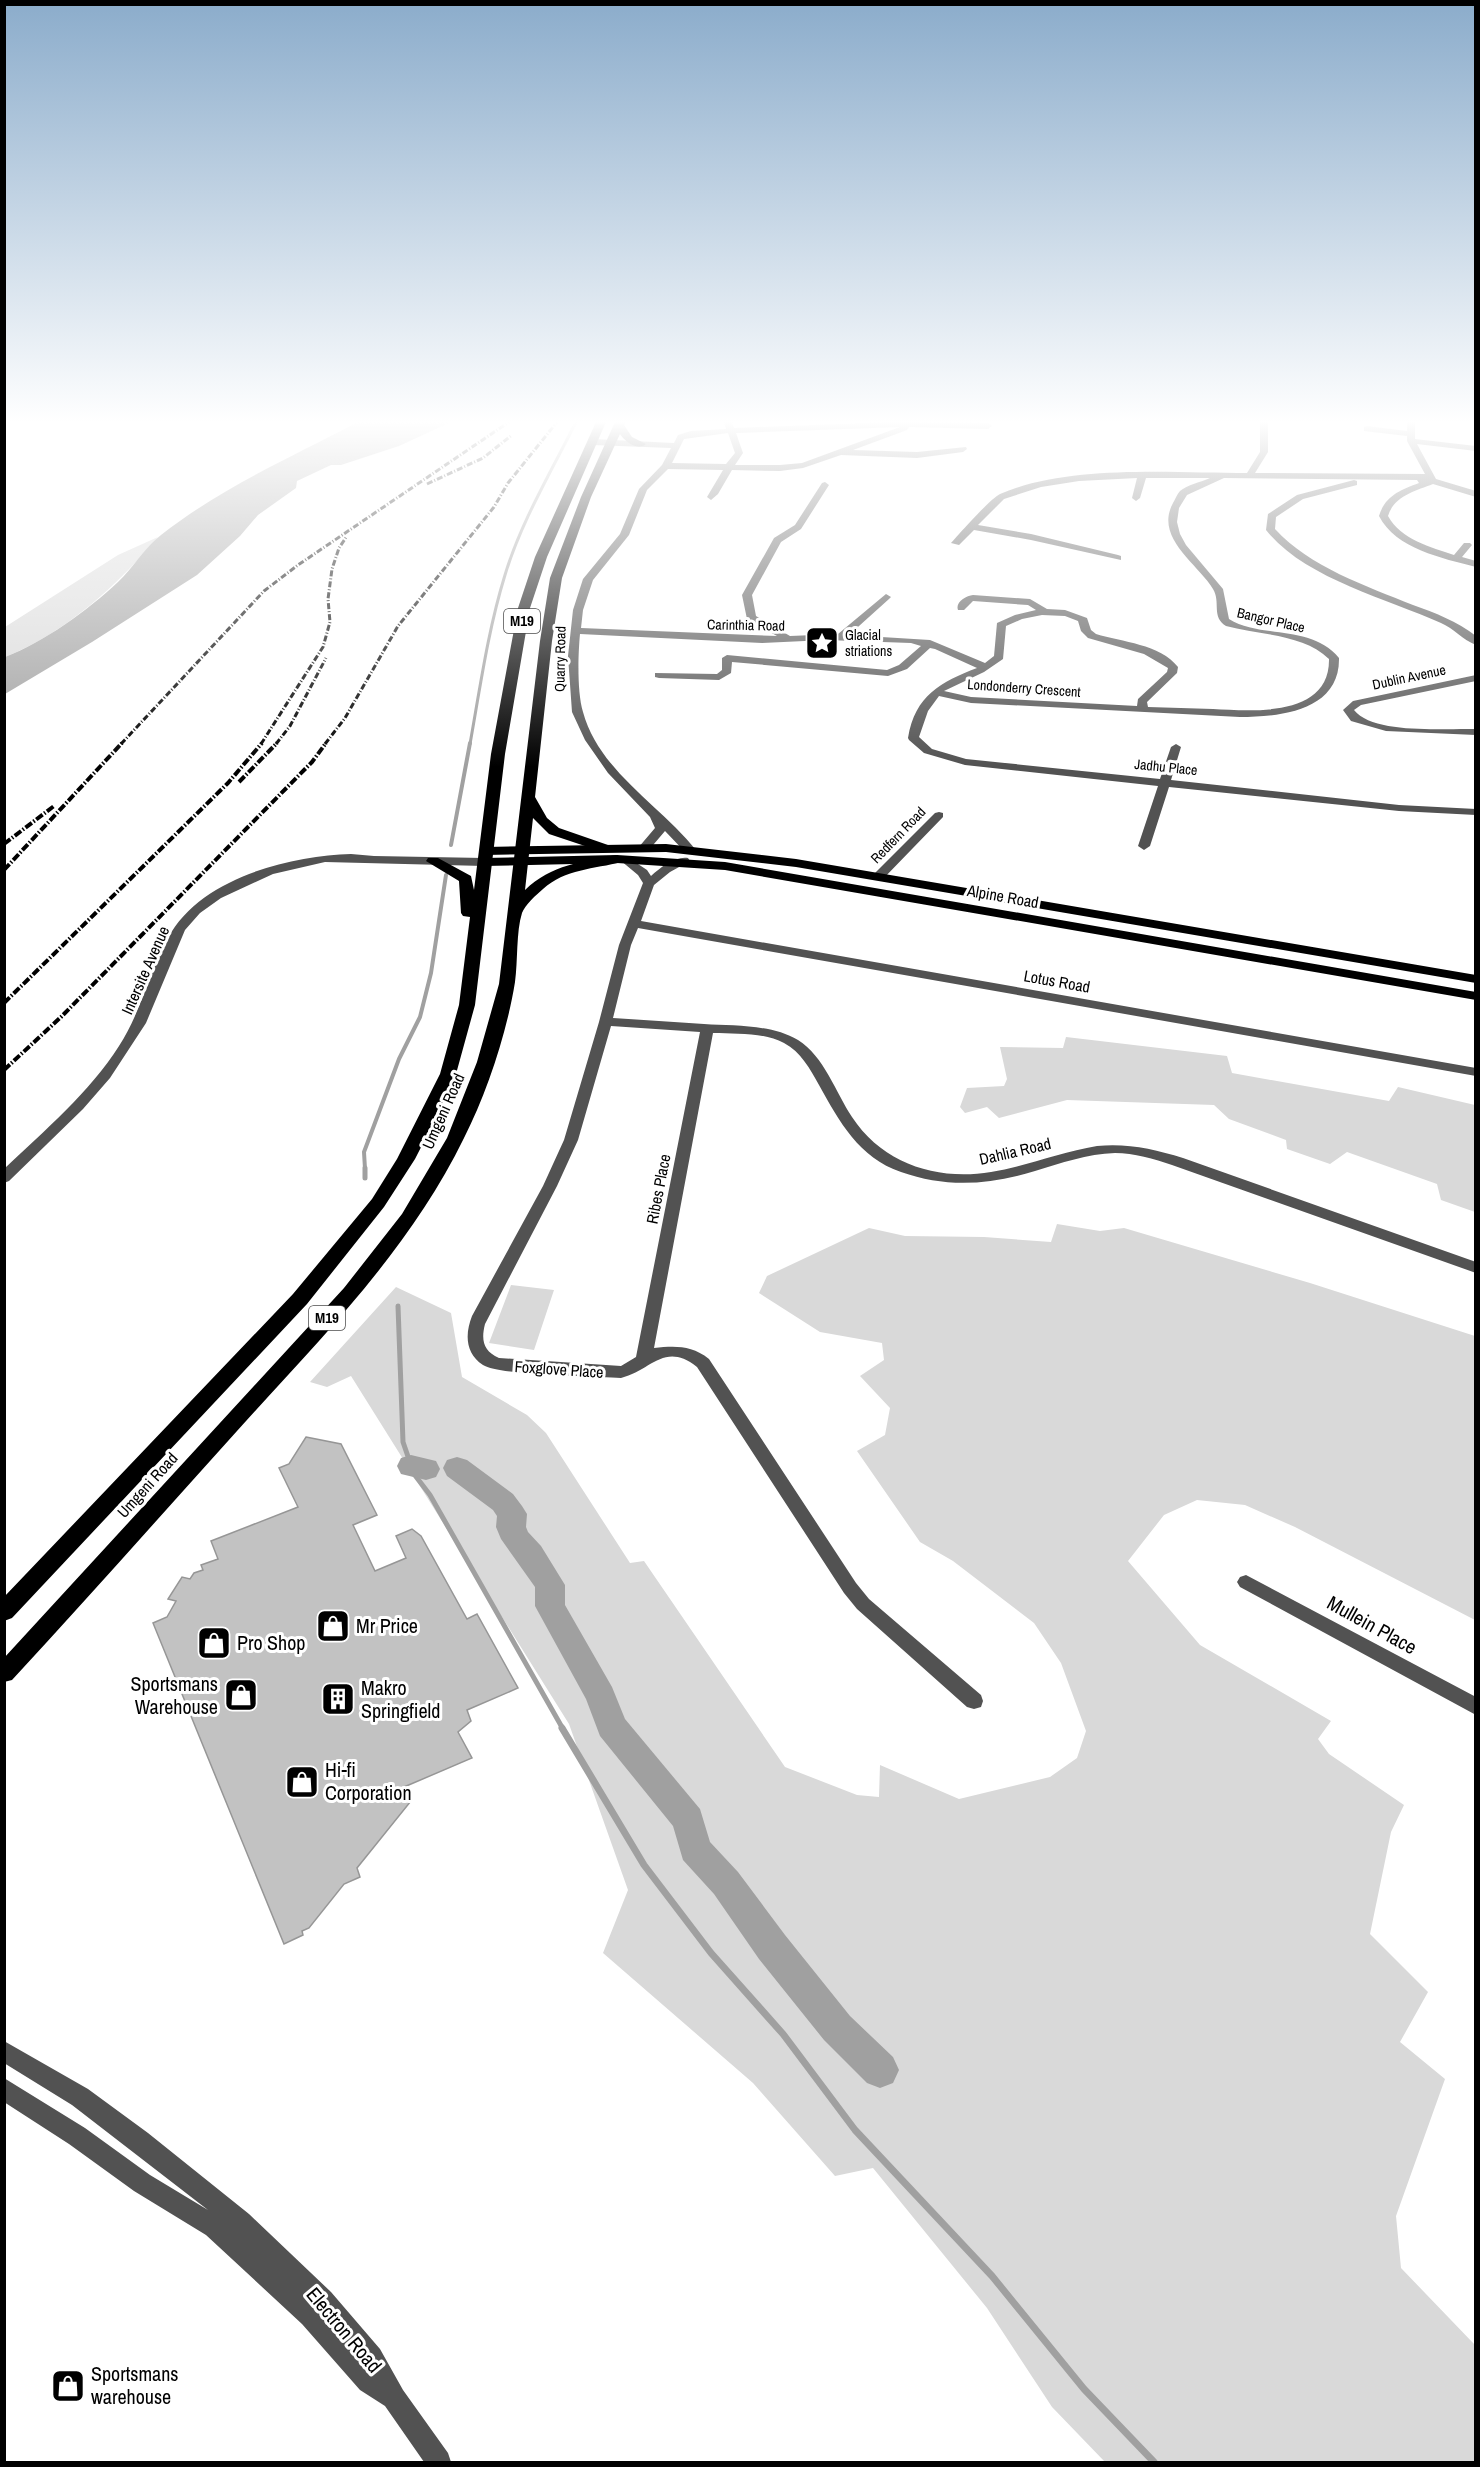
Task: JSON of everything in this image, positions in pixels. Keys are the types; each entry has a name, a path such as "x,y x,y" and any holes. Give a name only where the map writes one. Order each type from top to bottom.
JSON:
{"highway":[{"name":"Umgeni Road","path":"4,1612 300,1299 378,1203 406,1159 429,1116 447,1074 466,1005 498,753 524,608 550,537"},
{"name":"Umgeni Road","path":"4,1673 372,1268 409,1218 456,1139 477,1090 494,1038 507,984 546,641 556,578 571,537"},
{"path":"528,797 541,820 554,831 603,848"},
{"path":"516,910 531,889 556,873 572,868 622,860"},
{"path":"433,861 461,874 468,885 466,1005"}],"main road":[{"name":"Alpine Road","path":"522,855 603,848 644,848 790,876 1476,996"},
{"path":"484,856 522,855"},
{"name":"Alpine Road","path":"522,855 622,860 687,856 796,862 1476,979"},
{"path":"1189,931 1189,939 1224,951"}],"street":[{"name":"Quarry Road","path":"621,537 590,574 580,598 574,631 574,697 582,724 607,764 656,816 687,856"},
{"path":"782,537 777,540 747,595 751,617 789,639"},
{"path":"956,543 962,537"},
{"path":"1032,537 1118,558"},
{"name":"Bangor Place","path":"1176,537 1220,592 1221,616 1224,621 1236,627 1285,635 1328,651 1335,664 1317,698"},
{"path":"1277,537 1316,565 1355,585 1444,620 1476,642"},
{"path":"1404,537 1456,559 1476,564"},
{"path":"1456,559 1467,545"},
{"path":"841,637 886,597"},
{"path":"961,608 968,599 973,598 1030,602 1045,612"},
{"name":"Londonderry Crescent","path":"937,692 958,677 984,667 999,657 1001,625 1008,621 1045,612 1075,614 1083,620 1086,631 1092,636 1156,655 1168,661 1173,667 1172,673 1142,701 1143,710"},
{"name":"Carinthia Road","path":"574,631 713,639 841,637 898,639 930,643 984,667"},
{"path":"659,675 722,677 727,671 727,658 888,673 903,667 930,643"},
{"name":"Dublin Avenue","path":"1476,678 1357,703 1349,707 1348,713 1376,727 1476,732"},
{"name":"Londonderry Crescent","path":"937,692 971,700 1222,713 1278,712 1305,705 1317,698"},
{"name":"Jadhu Place","path":"937,692 929,700 913,734 919,746 938,756 978,764 1399,808 1476,812"},
{"path":"1144,846 1167,782 1176,747"},
{"name":"Redfern Road","path":"878,877 939,815"},
{"path":"644,848 661,828 656,816"},
{"name":"Intersite Avenue","path":"365,857 375,853 484,856"},
{"name":"Intersite Avenue","path":"4,1178 91,1091 116,1061 139,1026 174,938 194,912 219,894 269,870 309,861 365,857 433,861 484,856"},
{"path":"622,860 643,873 649,883 687,856"},
{"name":"Foxglove Place","path":"649,883 621,960 606,1022 566,1155 480,1316 474,1337 476,1347 485,1359 508,1366 610,1373 630,1370 644,1357 659,1353 679,1351 694,1356 703,1363 850,1588 883,1622 974,1701"},
{"name":"Lotus Road","path":"633,923 1476,1072"},
{"name":"Dahlia Road","path":"606,1022 762,1032 792,1042 809,1056 854,1134 888,1161 918,1173 956,1178 992,1177 1084,1152 1113,1149 1133,1150 1191,1167 1476,1268"},
{"name":"Ribes Place","path":"644,1357 707,1028"},
{"name":"Mullein Place","path":"1246,1582 1476,1707"},
{"name":"Electron Road","path":"4,2051 86,2102 140,2141 241,2222 323,2300 378,2367 394,2399"},
{"name":"Electron Road","path":"4,2090 77,2136 142,2183 213,2227 310,2316 369,2381 394,2399"},
{"path":"394,2399 439,2463"}],"shaded area":[{"path":"158,537 125,573 89,606 48,635 5,657 5,627 118,555"},
{"path":"159,537 239,537 197,575 5,694 5,657 50,634 93,604 118,582"},
{"path":"1066,1037 1227,1056 1232,1073 1389,1101 1398,1087 1475,1105 1475,1212 1441,1200 1437,1184 1347,1152 1330,1164 1287,1149 1286,1140 1229,1119 1214,1105 1067,1100 999,1118 987,1107 965,1113 960,1107 967,1088 1004,1086 1007,1079 1000,1047 1063,1048"},
{"path":"1057,1224 1100,1231 1124,1228 1310,1283 1475,1336 1475,1620 1295,1527 1245,1505 1197,1500 1164,1515 1128,1561 1200,1645 1331,1721 1318,1739 1329,1754 1404,1805 1391,1832 1370,1934 1428,1992 1400,2042 1445,2079 1396,2216 1401,2268 1475,2345 1475,2462 1105,2462 1052,2407 987,2308 873,2168 835,2176 753,2083 603,1953 628,1890 569,1724 351,1376 327,1387 310,1382 396,1287 451,1313 462,1377 527,1415 546,1433 630,1563 644,1561 785,1767 857,1795 879,1797 880,1765 959,1799 1050,1777 1077,1758 1086,1731 1061,1663 1034,1623 953,1561 920,1542 857,1451 885,1435 890,1408 860,1376 884,1360 882,1343 820,1332 759,1293 767,1276 869,1228 905,1236 984,1237 1051,1242"},
{"path":"511,1285 554,1290 534,1350 489,1343"}],"building":[{"name":"Makro Springfield","path":"306,1437 341,1444 377,1515 353,1525 375,1571 406,1558 396,1536 412,1529 421,1536 467,1619 477,1614 518,1688 467,1710 471,1721 458,1732 472,1758 404,1787 411,1801 357,1868 360,1877 344,1884 309,1928 302,1931 303,1935 284,1944 153,1623 167,1617 176,1601 168,1599 182,1577 190,1579 194,1573 203,1570 201,1565 218,1559 211,1541 298,1507 279,1468 289,1464"}],"waterway":[{"path":"470,744 499,596 519,537"},
{"path":"451,845 470,743"},
{"path":"365,1169 364,1152 399,1059 420,1017 431,973 446,875"},
{"path":"365,1169 365,1178"},
{"path":"398,1306 403,1442 414,1474 430,1495 563,1729"},
{"path":"411,1466 426,1469"},
{"path":"457,1468 503,1502 512,1514 511,1527 516,1539 530,1554 550,1585 550,1606 601,1696 611,1726 688,1820 695,1849 726,1883 772,1947 837,2028 880,2070"},
{"path":"562,1728 644,1865 711,1953 783,2034 855,2130 992,2276 1084,2389 1154,2462"}],"railway":[{"path":"121,744 264,591 339,537"},
{"path":"261,744 323,647 330,622 328,599 332,569 339,548 346,537"},
{"path":"325,744 345,718 398,626 470,537"},
{"path":"276,744 290,726 326,658"},
{"path":"4,870 122,743"},
{"path":"4,1003 228,783 262,743"},
{"path":"239,782 277,743"},
{"path":"4,1070 61,1017 312,762 326,743"},
{"path":"4,844 54,806"}],"place":[{"name":"Glacial striations","path":"822,643"},
{"name":"Mr Price","path":"333,1626"},
{"name":"Pro Shop","path":"214,1643"},
{"name":"Sportsmans Warehouse","path":"241,1695"},
{"name":"Makro Springfield","path":"338,1699"},
{"name":"Hi-fi Corporation","path":"302,1782"},
{"name":"Sportsmans warehouse","path":"68,2386"}]}
